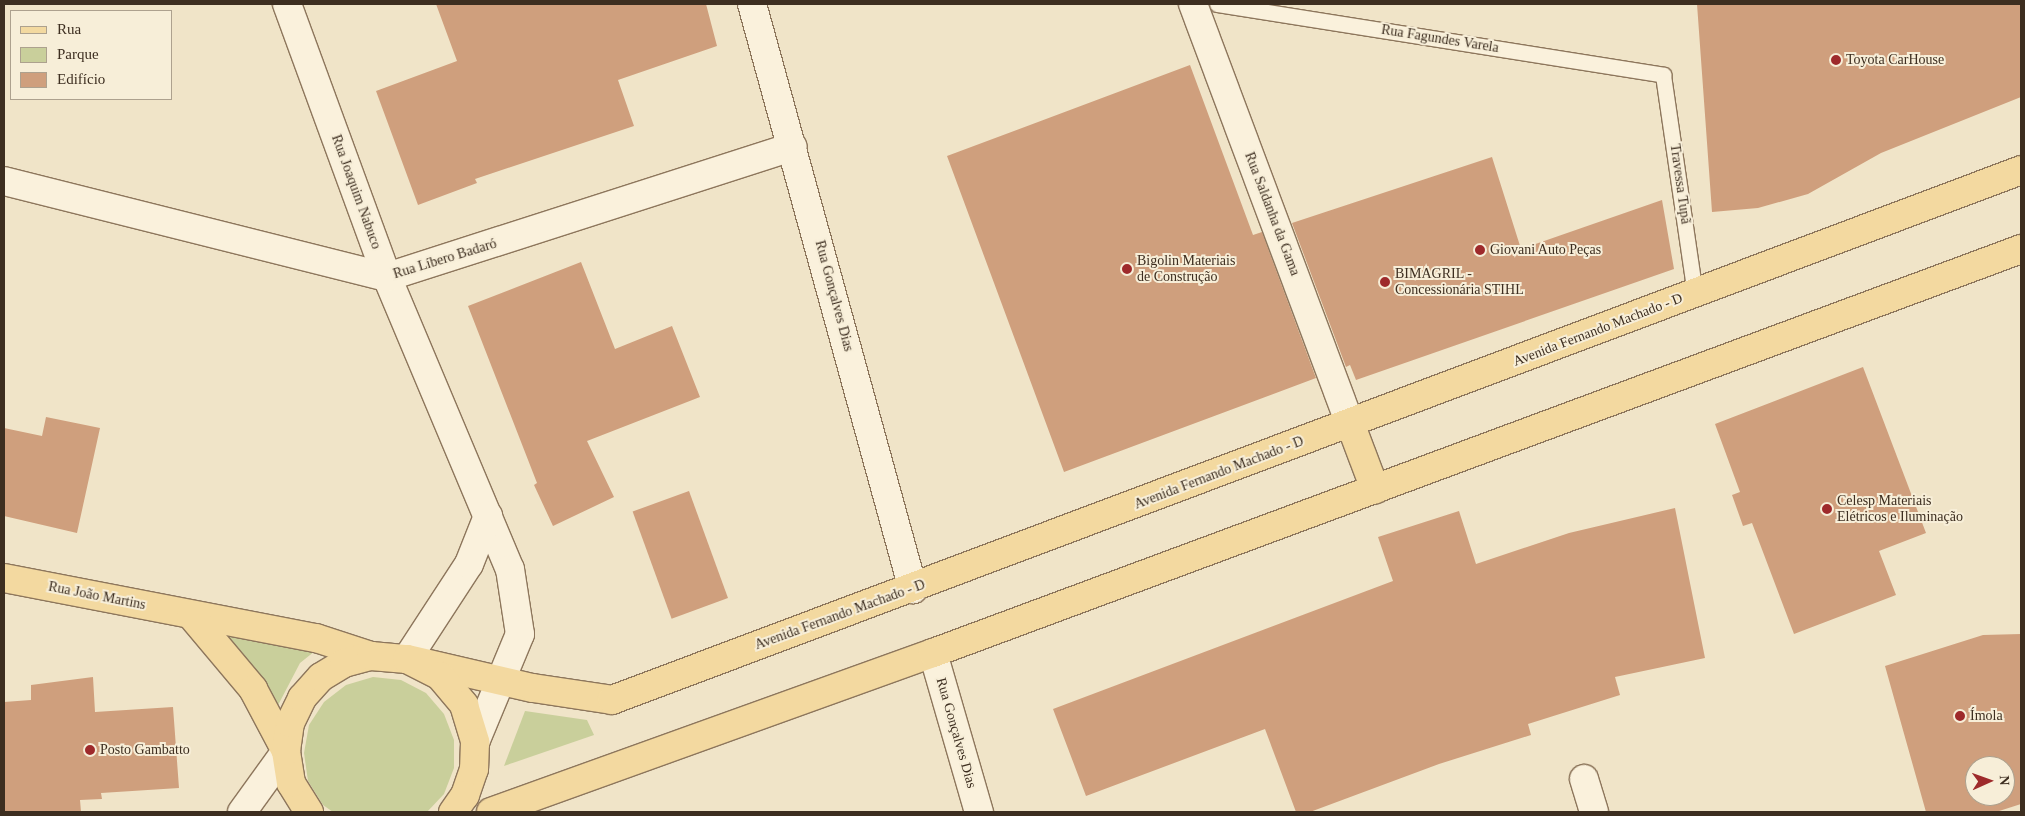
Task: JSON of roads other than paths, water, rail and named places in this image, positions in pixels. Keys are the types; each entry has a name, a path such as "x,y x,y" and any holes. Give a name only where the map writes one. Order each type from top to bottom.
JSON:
{"main road":[{"name":"Avenida Fernando Machado - D","path":"407,659 503,681 612,700 913,589 2021,170"},
{"path":"491,812 933,653 1706,368 2021,249"},
{"path":"1350,423 1375,490"},
{"name":"Rua João Martins","path":"4,578 316,638 371,656"},
{"path":"191,615 253,689 286,751 292,783 309,812"},
{"path":"286,751 290,723 302,698 320,677 344,663 371,656 407,659 440,676 464,705 475,742 474,769 465,795 453,812"}],"street":[{"name":"Rua Joaquim Nabuco","path":"287,4 387,277 510,570 520,634 503,681 475,742"},
{"name":"Rua Gonçalves Dias","path":"752,4 793,147 913,589"},
{"name":"Rua Saldanha da Gama","path":"1193,4 1350,423"},
{"name":"Rua Líbero Badaró","path":"4,181 387,277 793,147"},
{"path":"407,659 469,564 488,516"},
{"name":"Rua Gonçalves Dias","path":"933,653 980,812"},
{"path":"242,812 286,751"},
{"path":"1584,779 1594,812"}],"lane":[{"name":"Rua Fagundes Varela","path":"1217,4 1664,74"},
{"name":"Travessa Tupã","path":"1664,74 1695,294"}],"place":[{"name":"Toyota CarHouse","path":"1836,60"},
{"name":"Giovani Auto Peças","path":"1480,250"},
{"name":"Bigolin Materiais de Construção","path":"1127,269"},
{"name":"BIMAGRIL - Concessionária STIHL","path":"1385,282"},
{"name":"Celesp Materiais Elétricos e Iluminação","path":"1827,509"},
{"name":"Ímola","path":"1960,716"},
{"name":"Posto Gambatto","path":"90,750"}]}
